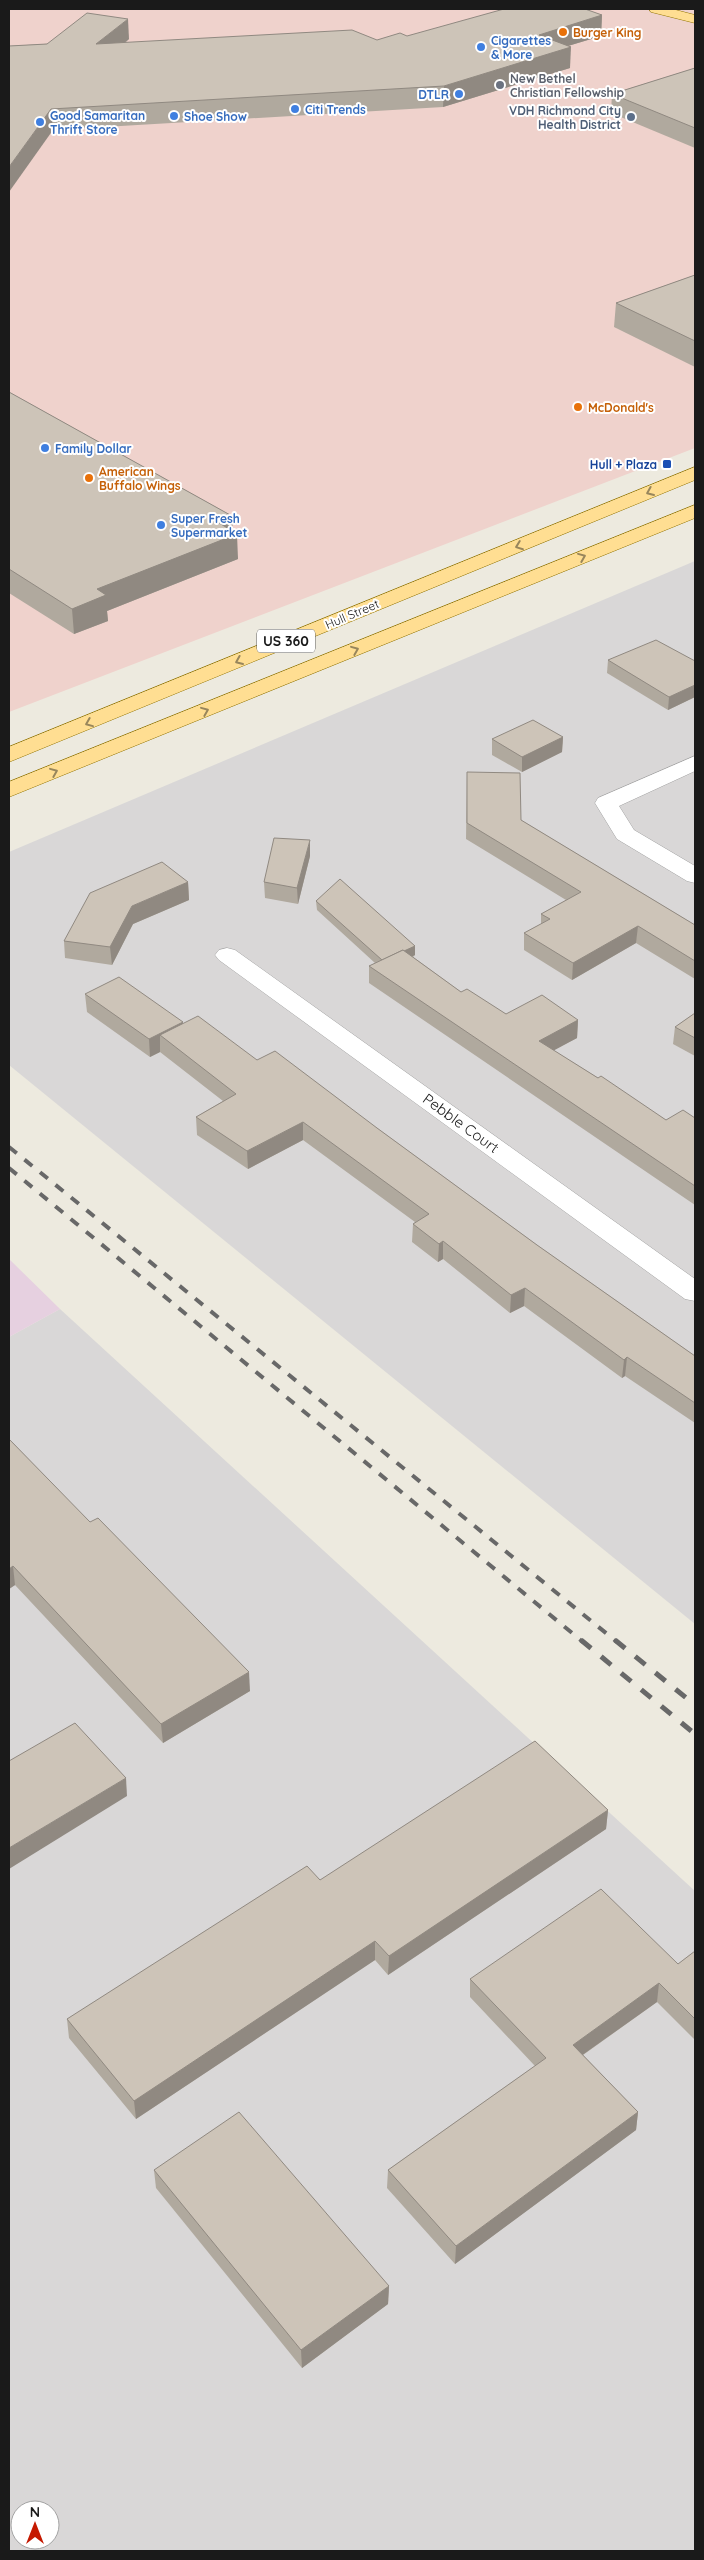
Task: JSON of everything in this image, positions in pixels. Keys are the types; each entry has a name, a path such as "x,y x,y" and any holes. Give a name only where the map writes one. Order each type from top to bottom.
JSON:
{"main road":[{"path":"656,9 695,19"},
{"name":"Hull Street","path":"9,755 695,473"},
{"name":"US 360","path":"9,790 695,512"}],"street":[{"path":"695,763 606,803 625,834 695,876"},
{"name":"Pebble Court","path":"227,955 695,1292"}],"shaded area":[{"path":"9,9 695,9 695,448 9,712"},
{"path":"695,561 695,1624 9,1065 9,852"},
{"path":"9,1259 60,1309 9,1337"},
{"path":"60,1309 695,1891 695,2551 9,2551 9,1337"}],"building":[{"path":"504,9 585,9 602,15 539,35 571,47 444,86 51,109 9,167 9,46 47,44 87,13 128,19 96,44 352,30 377,40 400,33 407,36"},
{"path":"695,68 695,128 612,94"},
{"path":"695,275 695,341 616,303"},
{"path":"9,392 232,516 216,521 237,534 97,589 106,595 72,609 9,569"},
{"path":"656,640 695,661 695,685 669,697 608,660"},
{"path":"533,720 563,737 522,757 492,739"},
{"path":"467,772 520,773 521,820 695,925 695,961 638,926 573,963 524,933 550,919 541,914 581,892 467,823"},
{"path":"274,838 310,840 297,888 264,882"},
{"path":"162,862 188,882 132,906 110,947 64,941 90,893"},
{"path":"340,879 415,946 382,960 316,901"},
{"path":"403,950 461,992 467,989 506,1014 542,995 578,1020 539,1041 598,1078 601,1076 666,1120 683,1110 695,1118 695,1186 369,966"},
{"path":"119,977 183,1022 149,1039 85,994"},
{"path":"695,1013 695,1038 675,1027"},
{"path":"198,1016 257,1060 275,1051 537,1245 695,1356 695,1403 627,1357 624,1360 525,1288 511,1295 443,1241 439,1244 413,1224 429,1214 303,1122 247,1151 196,1117 236,1094 160,1035"},
{"path":"9,1439 90,1522 98,1518 249,1672 161,1724 13,1566 9,1569"},
{"path":"75,1723 126,1778 9,1848 9,1761"},
{"path":"535,1741 608,1810 389,1956 375,1941 134,2101 67,2019 307,1866 320,1880"},
{"path":"601,1889 678,1964 695,1951 695,2019 659,1983 573,2045 638,2112 456,2246 388,2170 546,2058 470,1979"},
{"path":"239,2112 389,2286 301,2350 154,2170"}],"railway":[{"path":"9,1147 617,1642"},
{"path":"9,1168 583,1642"},
{"path":"581,1640 695,1734"},
{"path":"615,1640 695,1705"}],"place":[{"name":"Burger King","path":"563,32"},
{"name":"Cigarettes & More","path":"481,47"},
{"name":"New Bethel Christian Fellowship","path":"500,85"},
{"name":"DTLR","path":"459,94"},
{"name":"Citi Trends","path":"295,109"},
{"name":"Shoe Show","path":"174,116"},
{"name":"VDH Richmond City Health District","path":"631,117"},
{"name":"Good Samaritan Thrift Store","path":"40,122"},
{"name":"McDonald's","path":"578,407"},
{"name":"Family Dollar","path":"45,448"},
{"name":"Hull + Plaza","path":"667,464"},
{"name":"American Buffalo Wings","path":"89,478"},
{"name":"Super Fresh Supermarket","path":"161,525"}]}
